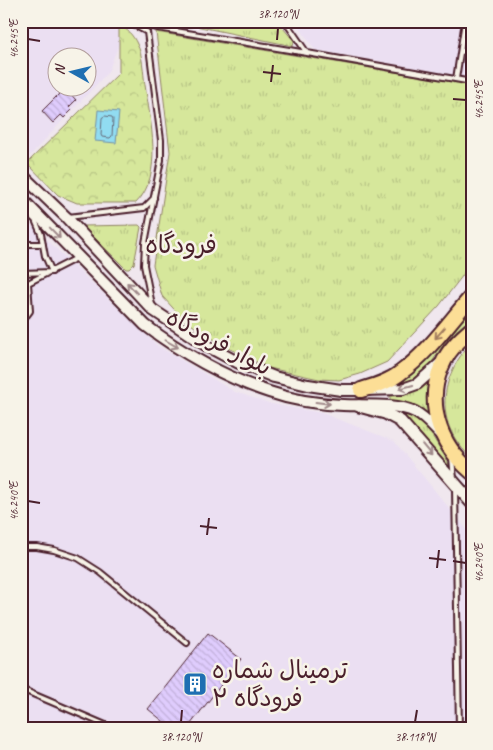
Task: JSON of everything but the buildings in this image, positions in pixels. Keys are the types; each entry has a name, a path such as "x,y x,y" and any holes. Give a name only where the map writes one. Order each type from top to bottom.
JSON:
{"highway":[{"path":"361,390 400,374 420,356 472,296"},
{"path":"472,329 458,340 444,359 437,377 434,396 436,416 442,435 451,451 472,472"}],"main road":[{"path":"359,406 385,413 400,421 472,503"}],"street":[{"name":"بلوار فرودگاه","path":"21,174 66,217 153,310 207,346 239,363 274,377 308,385 341,390 361,390 403,389 417,384 444,359"},
{"name":"بلوار فرودگاه","path":"21,198 145,325 167,342 230,376 268,392 304,400 401,408 415,412 442,435"}],"lane":[{"path":"126,21 147,32"},
{"path":"285,21 307,53"},
{"path":"456,79 465,23"},
{"path":"465,23 472,36"},
{"path":"153,310 144,265 146,242 161,160 161,140 146,24 472,82"},
{"path":"461,52 472,48"},
{"path":"66,217 144,208 154,198"},
{"path":"21,207 35,220 41,234 45,256 52,272"},
{"path":"21,244 43,244"},
{"path":"21,284 28,283 52,272 79,257"},
{"path":"21,273 52,272"},
{"path":"21,315 28,314 28,283"},
{"path":"21,299 29,299"},
{"path":"451,451 455,484 459,729"},
{"path":"21,546 54,550 78,558 100,572 187,643"},
{"path":"21,689 115,729"}],"shaded area":[{"path":"21,21 128,21 108,72 98,83 98,48 48,48 48,98 84,98 26,160 25,108 21,103"},
{"path":"295,21 472,21 472,78 315,50"},
{"path":"21,215 158,346 235,392 272,404 322,413 394,441 468,531 472,541 472,729 21,729"}],"green space":[{"path":"171,21 277,21 294,41 293,46"},
{"path":"119,25 134,38 142,58 152,130 153,147 150,178 145,192 136,203 77,203 58,195 27,163 93,98 98,98 98,94 119,73"},
{"path":"156,32 472,85 471,255 463,275 439,306 387,362 360,374 339,380 319,379 269,368 224,346 183,319 162,296 153,265 170,152"},
{"path":"139,225 141,227 134,264 129,269 126,269 83,226"},
{"path":"472,304 472,317 448,339 429,367 417,378 401,384"},
{"path":"472,342 472,458 459,445 451,431 446,416 445,400 447,385 453,370 461,355"},
{"path":"429,379 427,400 429,417 408,404 390,401 390,396 411,391"},
{"path":"395,412 411,416 422,423 449,464 450,472 416,430"}],"water":[{"path":"98,110 119,112 116,143 95,141"}],"place":[{"name":"ترمينال شماره ۲ فرودگاه","path":"195,684"}],"district":[{"name":"فرودگاه","path":"181,244"}]}
